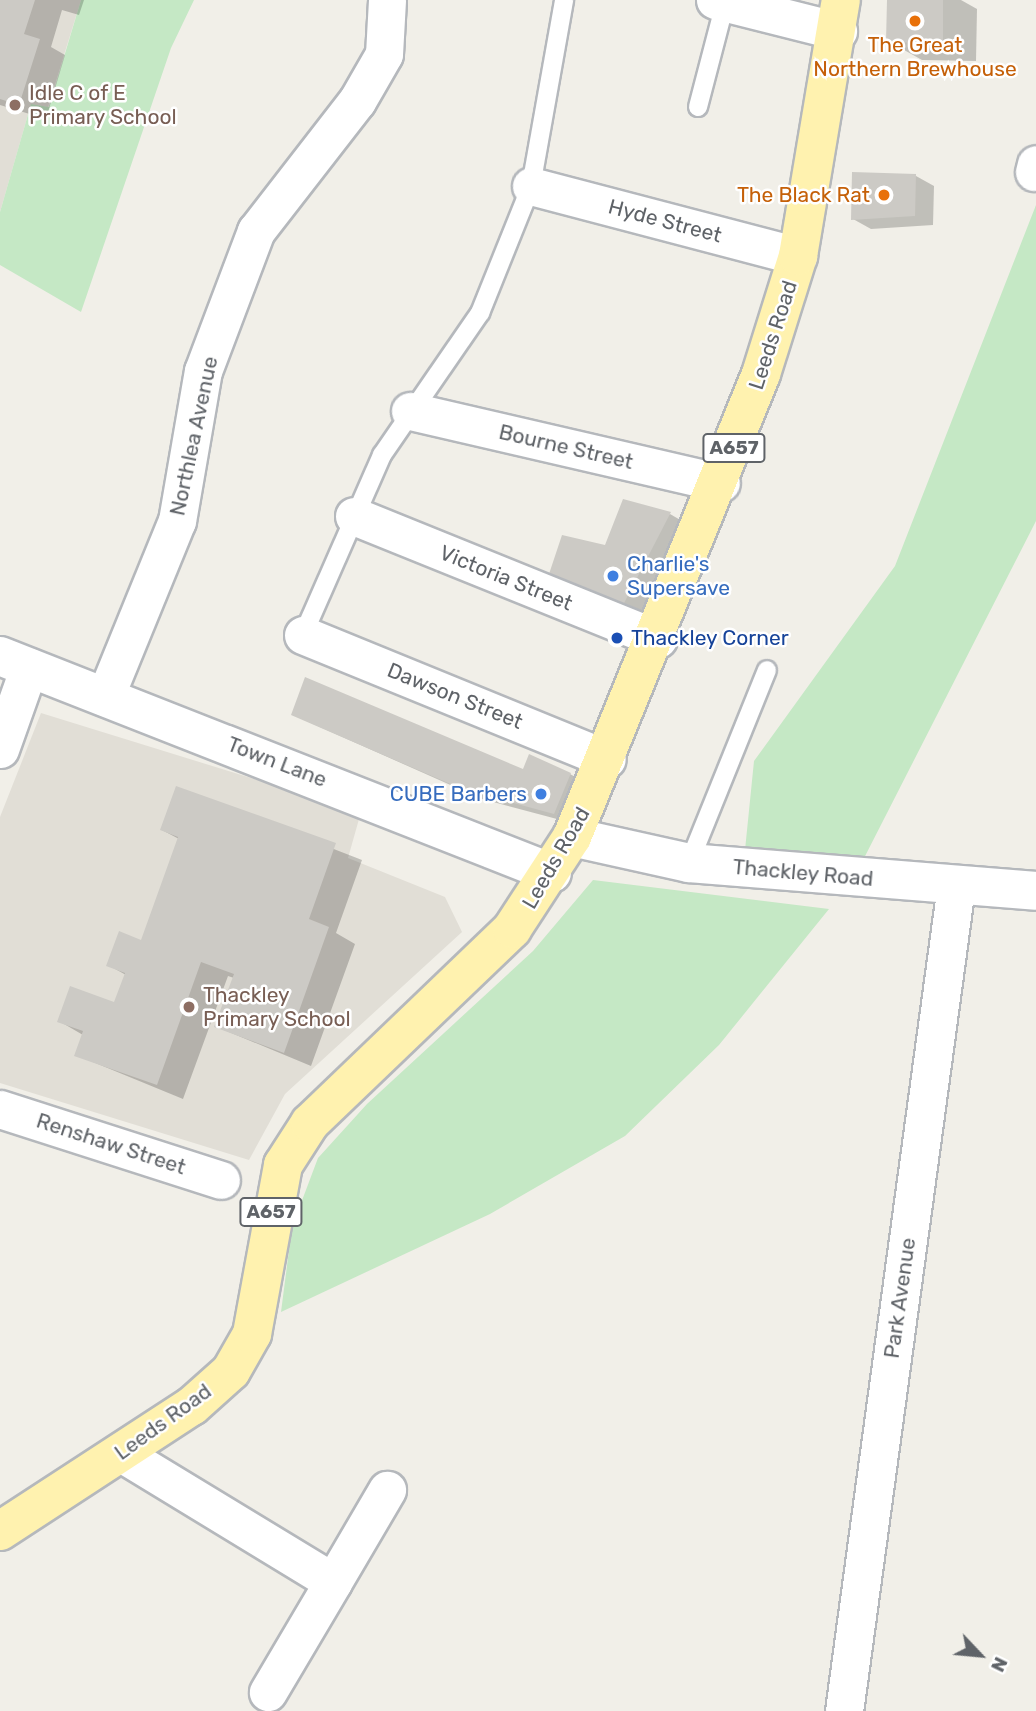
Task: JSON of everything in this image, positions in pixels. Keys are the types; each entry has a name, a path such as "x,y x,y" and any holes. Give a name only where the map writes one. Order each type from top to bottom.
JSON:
{"main road":[{"name":"Leeds Road","path":"0,1531 192,1406 231,1371 247,1343 273,1198 283,1166 310,1123 512,929 552,873 572,837 658,639 721,483 798,256 840,15"}],"street":[{"name":"Northlea Avenue","path":"105,697 177,522 203,371 256,231 357,101 384,54 387,0"},
{"path":"720,1 840,15"},
{"name":"Hyde Street","path":"531,186 798,256"},
{"name":"Bourne Street","path":"411,411 721,483"},
{"name":"Victoria Street","path":"354,516 658,639"},
{"name":"Dawson Street","path":"303,635 607,759"},
{"name":"Town Lane","path":"15,662 552,873"},
{"path":"0,749 15,662"},
{"name":"Thackley Road","path":"572,837 689,863 1036,891"},
{"name":"Park Avenue","path":"845,1711 956,886"},
{"name":"Renshaw Street","path":"0,1109 221,1180"},
{"path":"121,1453 332,1582"},
{"path":"268,1692 387,1490"}],"lane":[{"path":"303,635 354,516 411,411 480,313 531,186 564,0"},
{"path":"698,107 720,1"},
{"path":"689,863 767,670"}],"shaded area":[{"name":"Idle C of E Primary School","path":"0,0 81,0 48,107 31,104 0,212"},
{"name":"Thackley Primary School","path":"41,713 361,812 348,858 445,897 462,932 285,1094 249,1160 0,1083 0,817"}],"green space":[{"path":"81,0 194,0 171,48 81,312 0,265 0,212 31,104 49,107"},
{"path":"1036,205 1036,521 860,866 744,860 754,761 895,566"},
{"path":"593,880 829,909 719,1045 625,1136 490,1214 281,1312 292,1227 318,1158 367,1104 533,951"}],"building":[{"path":"0,0 35,0 24,34 40,39 19,105 0,99"},
{"name":"The Great Northern Brewhouse","path":"887,0 943,0 943,43 886,42"},
{"name":"The Black Rat","path":"852,172 916,174 915,216 851,220"},
{"path":"623,499 671,512 622,607 549,574 562,535 605,545"},
{"path":"305,677 523,769 529,754 571,773 554,814 462,789 291,715"},
{"path":"176,786 336,843 309,919 329,927 284,1053 214,1027 234,974 201,962 157,1085 74,1056 83,1031 57,1022 70,986 114,1002 125,973 106,966 119,931 141,940 178,837 160,830"}],"place":[{"name":"The Great Northern Brewhouse","path":"915,21"},
{"name":"Idle C of E Primary School","path":"15,105"},
{"name":"The Black Rat","path":"884,195"},
{"name":"Charlie's Supersave","path":"613,576"},
{"name":"Thackley Corner","path":"617,638"},
{"name":"CUBE Barbers","path":"541,794"},
{"name":"Thackley Primary School","path":"189,1007"}]}
